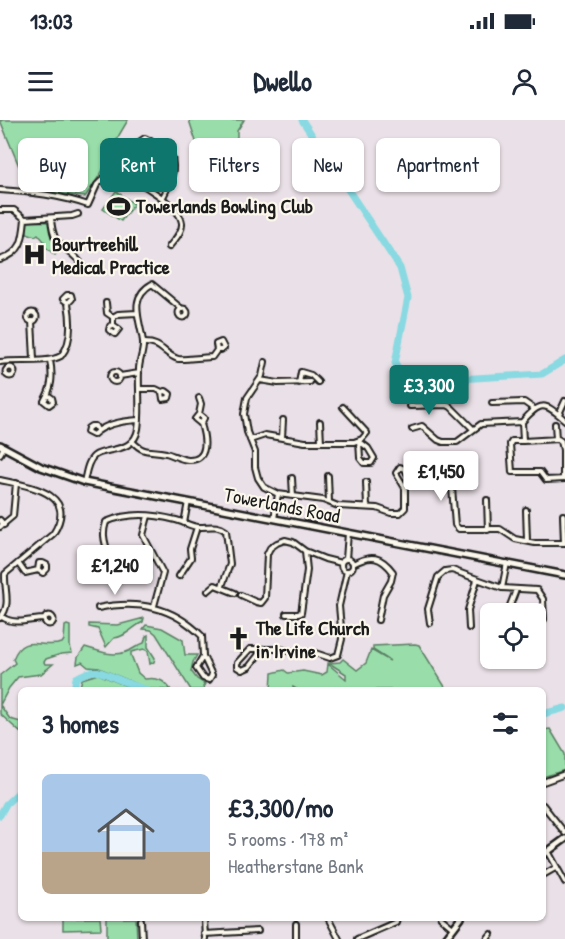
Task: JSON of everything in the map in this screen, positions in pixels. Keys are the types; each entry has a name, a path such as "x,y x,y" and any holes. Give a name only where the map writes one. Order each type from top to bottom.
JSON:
{"street":[{"path":"0,190 44,194 88,205 100,182"},
{"path":"153,192 163,197 177,210 182,223 180,233 169,247"},
{"path":"163,197 166,192"},
{"path":"0,210 14,210 25,219 57,218 78,214"},
{"path":"51,218 55,241 79,259 85,269"},
{"path":"0,260 17,251 23,240 25,219"},
{"path":"84,482 92,458 99,453 114,451 132,441 138,431 139,373 143,343 137,313 138,301 143,290 152,284 182,309"},
{"path":"0,362 50,360 61,356 68,344 70,316 68,303"},
{"path":"106,303 107,313 113,317 114,325"},
{"path":"113,317 118,314 137,313"},
{"path":"32,321 34,360"},
{"path":"143,343 155,344 180,360 212,357 217,350"},
{"path":"9,360 9,368"},
{"path":"49,396 52,377 50,360"},
{"path":"265,362 260,380 245,404 245,424 255,452 258,478 264,487 278,494 329,502 338,506 377,508 391,513 400,513 405,508 405,488 409,477 405,469 400,467 396,473 405,488"},
{"path":"299,383 301,372 311,375 318,382"},
{"path":"120,376 139,373"},
{"path":"260,380 278,383 310,382"},
{"path":"139,389 156,389 162,392"},
{"path":"132,441 146,452 193,459 201,455 205,446 201,424 195,420 201,405 199,398"},
{"path":"558,414 565,401"},
{"path":"492,403 524,402 534,409"},
{"path":"410,406 447,405 473,429"},
{"path":"412,429 422,426 438,440 457,442 481,424 522,422 534,409 544,405 565,420"},
{"path":"250,440 265,435 305,442 358,441 367,433 343,407"},
{"path":"97,430 120,421 138,420"},
{"path":"282,438 283,420"},
{"path":"320,422 321,442"},
{"path":"522,422 523,441"},
{"path":"555,424 558,440 563,450 564,479 544,480 540,472 513,472 510,444 512,441 558,440"},
{"path":"358,441 373,453 374,458 371,463 362,461 358,441"},
{"path":"0,454 2,446"},
{"name":"Towerlands Road","path":"2,446 41,467 84,482 565,574"},
{"path":"328,476 329,502"},
{"path":"451,476 455,525 459,529 500,529 515,539 564,543 563,515"},
{"path":"292,478 293,496"},
{"path":"0,480 48,492 55,500 59,512 53,534 5,574 6,611 1,618 19,622 45,619"},
{"path":"366,482 367,507"},
{"path":"0,520 2,526 13,516 16,483"},
{"path":"273,519 278,494"},
{"path":"487,500 488,530"},
{"path":"184,523 188,502"},
{"path":"526,510 527,541"},
{"path":"86,573 100,569 108,562 109,553 102,534 106,522 122,515 148,516 198,527 220,527 226,531 230,564 222,586"},
{"path":"148,516 143,535 163,573 154,606"},
{"path":"179,576 190,558 190,549 198,527"},
{"path":"241,595 256,603 261,603 264,598 267,554 270,548 277,543 288,541 325,560 341,563 346,559 348,533"},
{"path":"286,614 301,613 306,570 305,550"},
{"path":"263,649 247,669 242,670 237,667 237,663 247,650 263,649 282,649 296,653 312,652 330,658 336,657 341,648 339,606 347,571 359,561 373,558 384,560 393,572 383,595 378,620"},
{"path":"346,559 351,560 353,564"},
{"path":"18,563 25,573 38,570"},
{"path":"341,563 342,568 347,571"},
{"path":"502,588 507,563"},
{"path":"430,623 428,609 438,577 445,571 452,570 502,588 534,589 540,591 543,603"},
{"path":"469,628 468,608 477,580"},
{"path":"208,591 215,585 235,593"},
{"path":"510,603 516,589"},
{"path":"98,608 136,604 154,606 193,626 202,636 203,656 212,675 209,680 203,678 196,668 203,656"},
{"path":"546,781 565,774"},
{"path":"546,809 565,833"},
{"path":"565,839 546,853 565,882"},
{"path":"546,873 557,867"},
{"path":"141,921 142,939"},
{"path":"204,921 205,936 258,931"},
{"path":"330,921 339,939"},
{"path":"357,939 396,921"},
{"path":"445,921 453,928"},
{"path":"445,939 459,921"},
{"path":"296,924 296,939"},
{"path":"487,939 491,934"}],"green space":[{"path":"0,120 128,120 117,138 100,138 100,175 85,197 48,192 88,192 88,138 18,138 18,164"},
{"path":"189,120 244,120 237,131 237,138 195,138"},
{"name":"Towerlands Bowling Club","path":"115,192 134,204 121,221 103,209"},
{"path":"29,221 49,222 51,238 61,248 55,255 42,244 44,241 38,234 35,236 27,233 26,224"},
{"path":"144,618 143,622 122,636 114,638 106,647 98,629 89,627 89,624 118,625"},
{"path":"146,625 162,628 183,640 185,655 197,655 191,671 205,684 203,687 189,687 156,634 151,630 143,629"},
{"path":"65,626 70,626 72,653 46,659 45,664 53,664 41,674 18,677 0,705 0,675 15,663 13,659 17,651 27,644 62,643"},
{"path":"148,635 148,647 155,658 150,664 148,651 144,649 131,652 138,673 145,679 160,680 168,687 144,687 99,668 88,667 82,662 77,664 78,657 85,647 105,653 121,653 144,643"},
{"path":"419,645 445,687 271,687 272,673 284,670 288,673 303,671 322,675 327,672 328,664 346,679 346,674 329,663 340,662 343,659 357,670 366,663 371,650 390,661 373,650 373,646"},
{"path":"98,674 129,687 80,687 82,679"},
{"path":"0,705 10,719 18,721 18,730 0,714"},
{"path":"550,729 565,754 565,770 546,776 546,730"},
{"path":"63,921 100,921 101,929 63,930"},
{"path":"107,921 136,921 137,939 107,939"}],"waterway":[{"path":"302,120 400,268 408,298 395,363 408,382 542,374 565,360"},
{"path":"74,687 76,678 94,671 138,687"},
{"path":"546,713 565,708"},
{"path":"0,815 6,804 18,793"}],"place":[{"name":"Towerlands Bowling Club","path":"118,206"},
{"name":"Bourtreehill Medical Practice","path":"34,255"},
{"name":"The Life Church in Irvine","path":"238,639"}]}
